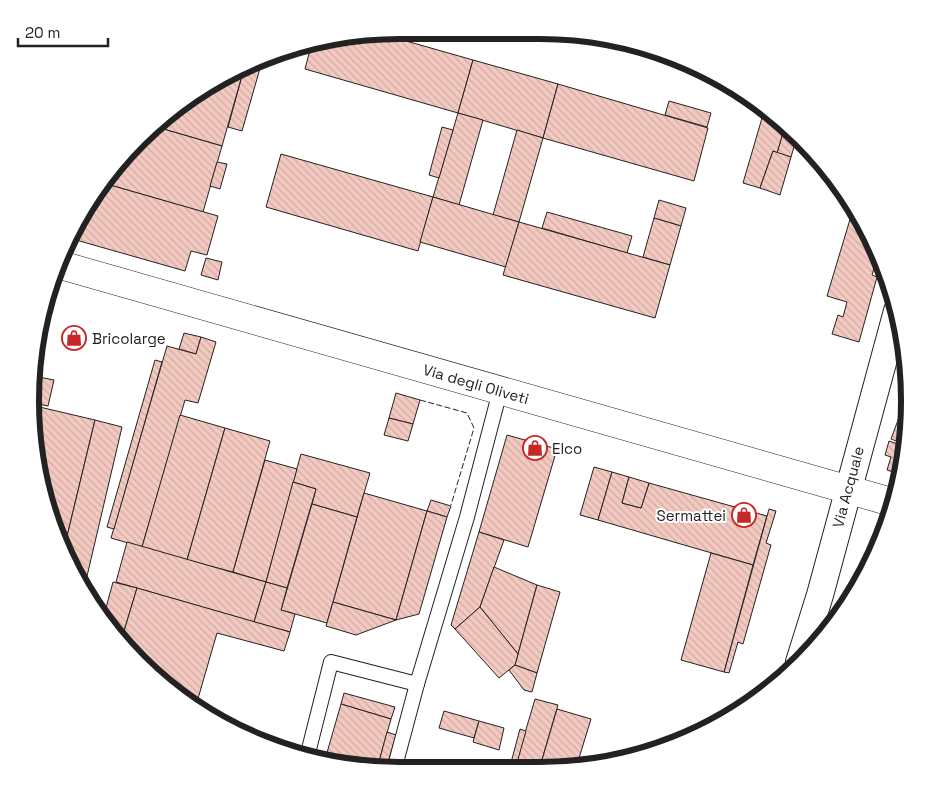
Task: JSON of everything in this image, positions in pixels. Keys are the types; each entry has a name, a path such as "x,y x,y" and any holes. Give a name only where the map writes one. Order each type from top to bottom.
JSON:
{"main road":[{"name":"Via degli Oliveti","path":"64,266 887,501"}],"street":[{"name":"Via Acquale","path":"804,647 820,595 893,325"}],"lane":[{"path":"396,762 417,684 467,517 500,391"},
{"path":"309,750 331,662 417,684"}],"building":[{"path":"399,39 473,60 458,113 305,69 310,50 353,42 377,40"},
{"path":"473,60 558,84 543,138 458,113"},
{"path":"260,67 242,131 228,127 242,75"},
{"path":"242,76 222,146 162,129 200,100"},
{"path":"558,84 708,128 694,181 543,138"},
{"path":"669,101 711,113 707,127 665,115"},
{"path":"458,113 483,120 459,205 433,197"},
{"path":"762,118 767,120 783,133 777,153 773,151 760,188 743,183"},
{"path":"442,127 453,130 439,178 429,175"},
{"path":"162,129 222,146 203,212 110,185 129,162"},
{"path":"517,130 543,138 519,222 493,215"},
{"path":"783,133 795,145 791,157 777,153"},
{"path":"773,151 791,157 780,195 760,188"},
{"path":"281,154 433,197 418,251 266,207"},
{"path":"217,162 227,164 220,189 210,186"},
{"path":"110,185 218,216 207,255 191,251 185,271 76,240 87,220"},
{"path":"433,197 519,222 506,267 420,242"},
{"path":"659,200 686,208 681,226 654,218"},
{"path":"547,212 632,236 627,253 542,228"},
{"path":"851,217 875,265 872,275 877,277 859,342 832,334 838,315 843,317 847,302 827,296"},
{"path":"654,218 681,226 670,265 643,257"},
{"path":"519,222 670,265 655,318 503,275"},
{"path":"206,258 222,262 218,280 201,275"},
{"path":"184,333 201,337 196,354 179,349"},
{"path":"201,337 216,342 198,403 185,400 142,547 111,538 167,346 196,354"},
{"path":"155,360 162,362 114,529 107,527"},
{"path":"40,377 54,380 48,406 39,404"},
{"path":"396,393 420,400 413,424 389,418"},
{"path":"39,407 95,420 66,540 51,494 46,471 42,448"},
{"path":"900,413 898,442 891,439"},
{"path":"180,415 225,428 187,560 142,547"},
{"path":"389,418 413,424 408,441 384,435"},
{"path":"95,420 122,427 86,580 66,540"},
{"path":"225,428 270,441 233,572 187,560"},
{"path":"507,435 557,449 528,547 479,532"},
{"path":"889,441 898,444 894,472 887,470 891,457 885,455"},
{"path":"301,454 370,473 357,517 312,504 316,489 293,482"},
{"path":"265,460 297,469 266,582 233,572"},
{"path":"594,467 612,472 598,520 580,515"},
{"path":"612,472 629,477 622,503 641,508 649,483 767,516 753,565 598,520"},
{"path":"629,477 649,483 641,508 622,503"},
{"path":"293,482 316,489 287,588 266,582"},
{"path":"364,493 427,511 396,620 333,602"},
{"path":"431,500 451,506 447,517 427,511"},
{"path":"312,504 357,517 327,623 281,610"},
{"path":"769,509 776,511 766,543 771,545 743,644 738,642 729,673 724,672"},
{"path":"427,511 447,517 419,614 396,620"},
{"path":"479,532 504,540 480,607 455,629 451,625"},
{"path":"127,542 266,582 254,622 116,582"},
{"path":"711,553 753,565 724,672 681,660"},
{"path":"494,567 537,585 518,654 480,607"},
{"path":"113,582 137,588 124,632 106,609"},
{"path":"266,582 287,588 281,610 295,614 290,632 254,622"},
{"path":"537,585 560,592 537,673 515,665"},
{"path":"137,588 290,632 284,651 217,633 198,699 162,672 124,632"},
{"path":"333,602 396,620 356,635 326,626"},
{"path":"480,607 518,654 515,665 499,678 455,629"},
{"path":"515,665 537,673 532,692 524,690 509,670"},
{"path":"344,693 395,707 391,719 341,704"},
{"path":"535,699 558,705 541,762 516,762"},
{"path":"341,704 391,719 379,761 327,754"},
{"path":"557,709 591,719 579,760 541,762"},
{"path":"444,711 479,721 474,738 439,728"},
{"path":"479,721 504,728 499,750 473,742"},
{"path":"520,729 526,731 517,762 511,762"},
{"path":"387,732 396,735 388,761 379,761"}],"fence":[{"path":"420,400 467,413 474,428 451,505"}],"power":[{"path":"877,532 895,467"}],"place":[{"name":"Bricolarge","path":"74,338"},
{"name":"Elco","path":"535,448"},
{"name":"Sermattei","path":"744,515"}]}
